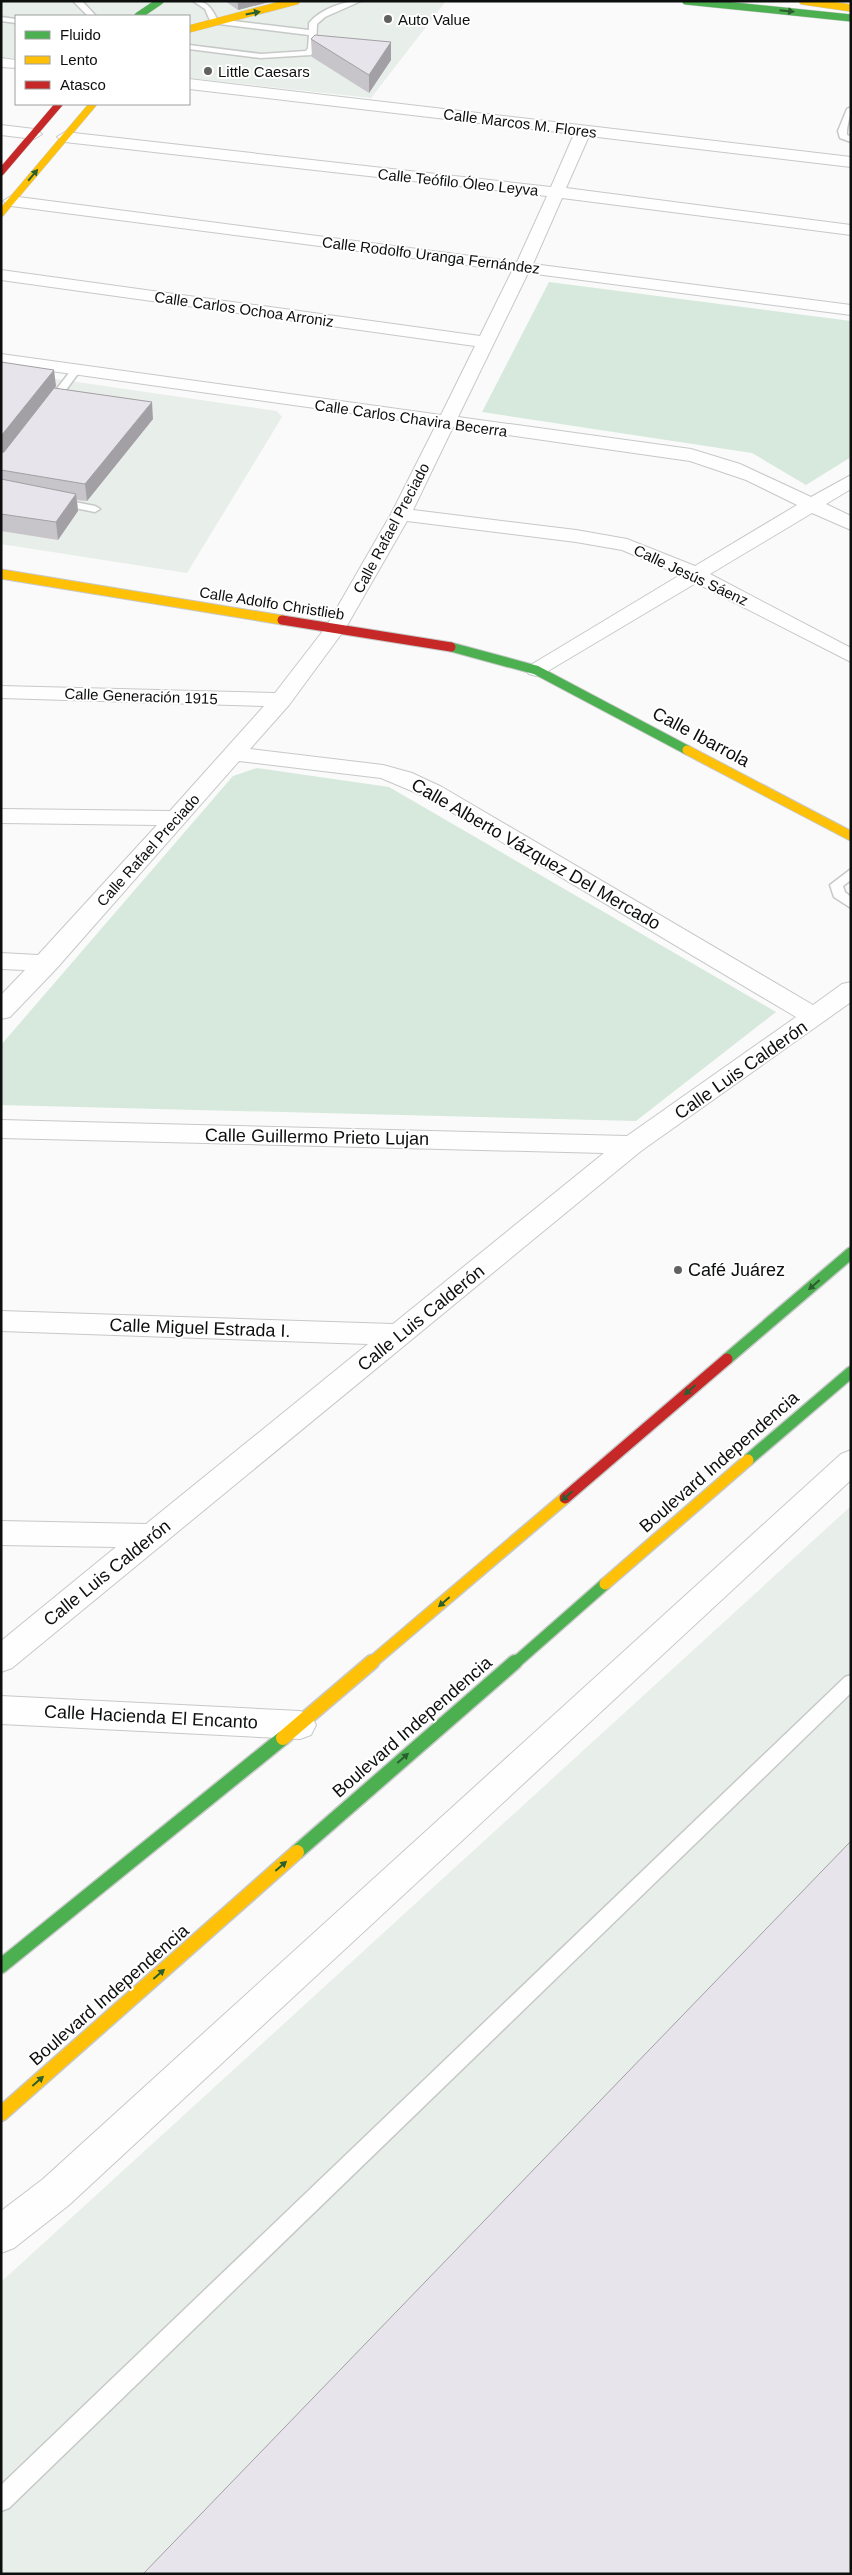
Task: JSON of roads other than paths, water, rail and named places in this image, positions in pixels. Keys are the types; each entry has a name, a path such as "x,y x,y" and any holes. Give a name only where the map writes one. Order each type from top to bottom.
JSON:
{"main road":[{"path":"139,15 160,1"},
{"path":"190,29 214,21 270,10 296,1"},
{"path":"686,1 851,18"},
{"path":"803,1 851,8"},
{"path":"845,1 851,2"},
{"path":"1,172 58,105"},
{"path":"6,207 92,105"},
{"name":"Calle Adolfo Christlieb","path":"1,574 468,650 536,670"},
{"name":"Calle Ibarrola","path":"536,670 851,836"},
{"path":"1,1966 300,1725 851,1253"},
{"name":"Boulevard Independencia","path":"1,2114 442,1724 851,1372"}],"street":[{"path":"1,62 15,64"},
{"name":"Calle Marcos M. Flores","path":"190,84 851,162"},
{"path":"1,130 34,134"},
{"name":"Calle Rafael Preciado","path":"1,1010 47,963 234,754 281,700 335,629 401,514 523,267 584,130"},
{"name":"Calle Teófilo Óleo Leyva","path":"65,137 556,192 851,230"},
{"name":"Calle Rodolfo Uranga Fernández","path":"6,207 523,267 851,310"},
{"name":"Calle Carlos Ochoa Arroniz","path":"1,275 486,342"},
{"name":"Calle Carlos Chavira Becerra","path":"1,359 446,423 691,455 714,460 758,476 811,506"},
{"path":"536,670 851,481"},
{"path":"811,506 851,524"},
{"name":"Calle Jesús Sáenz","path":"401,514 576,536 627,546 656,556 695,574 851,656"},
{"name":"Calle Generación 1915","path":"1,692 281,700"},
{"name":"Calle Alberto Vázquez Del Mercado","path":"234,754 366,770 404,778 434,792 815,1018"},
{"path":"1,816 176,818"},
{"path":"1,961 47,963"},
{"name":"Calle Luis Calderón","path":"1,1659 632,1145 815,1018 851,990"},
{"name":"Calle Guillermo Prieto Lujan","path":"1,1129 632,1145"},
{"name":"Calle Miguel Estrada I.","path":"1,1321 400,1335"},
{"path":"1,2235 56,2192 851,1462"},
{"path":"1,1533 153,1536"},
{"name":"Calle Hacienda El Encanto","path":"1,1710 300,1725"}],"lane":[{"path":"77,1 91,15"},
{"path":"197,1 208,8 214,21 313,34"},
{"path":"190,47 261,56 296,56 308,53 312,48 313,23 322,15 357,1"},
{"path":"1,19 15,21"},
{"path":"850,112 842,131 843,136 851,138"},
{"path":"44,411 75,371"},
{"path":"48,500 95,509"},
{"path":"851,873 836,885 839,894 851,904"},
{"path":"1,2500 851,1682"}],"place":[{"name":"Auto Value","path":"388,19"},
{"name":"Little Caesars","path":"208,71"},
{"name":"Café Juárez","path":"678,1270"}]}
